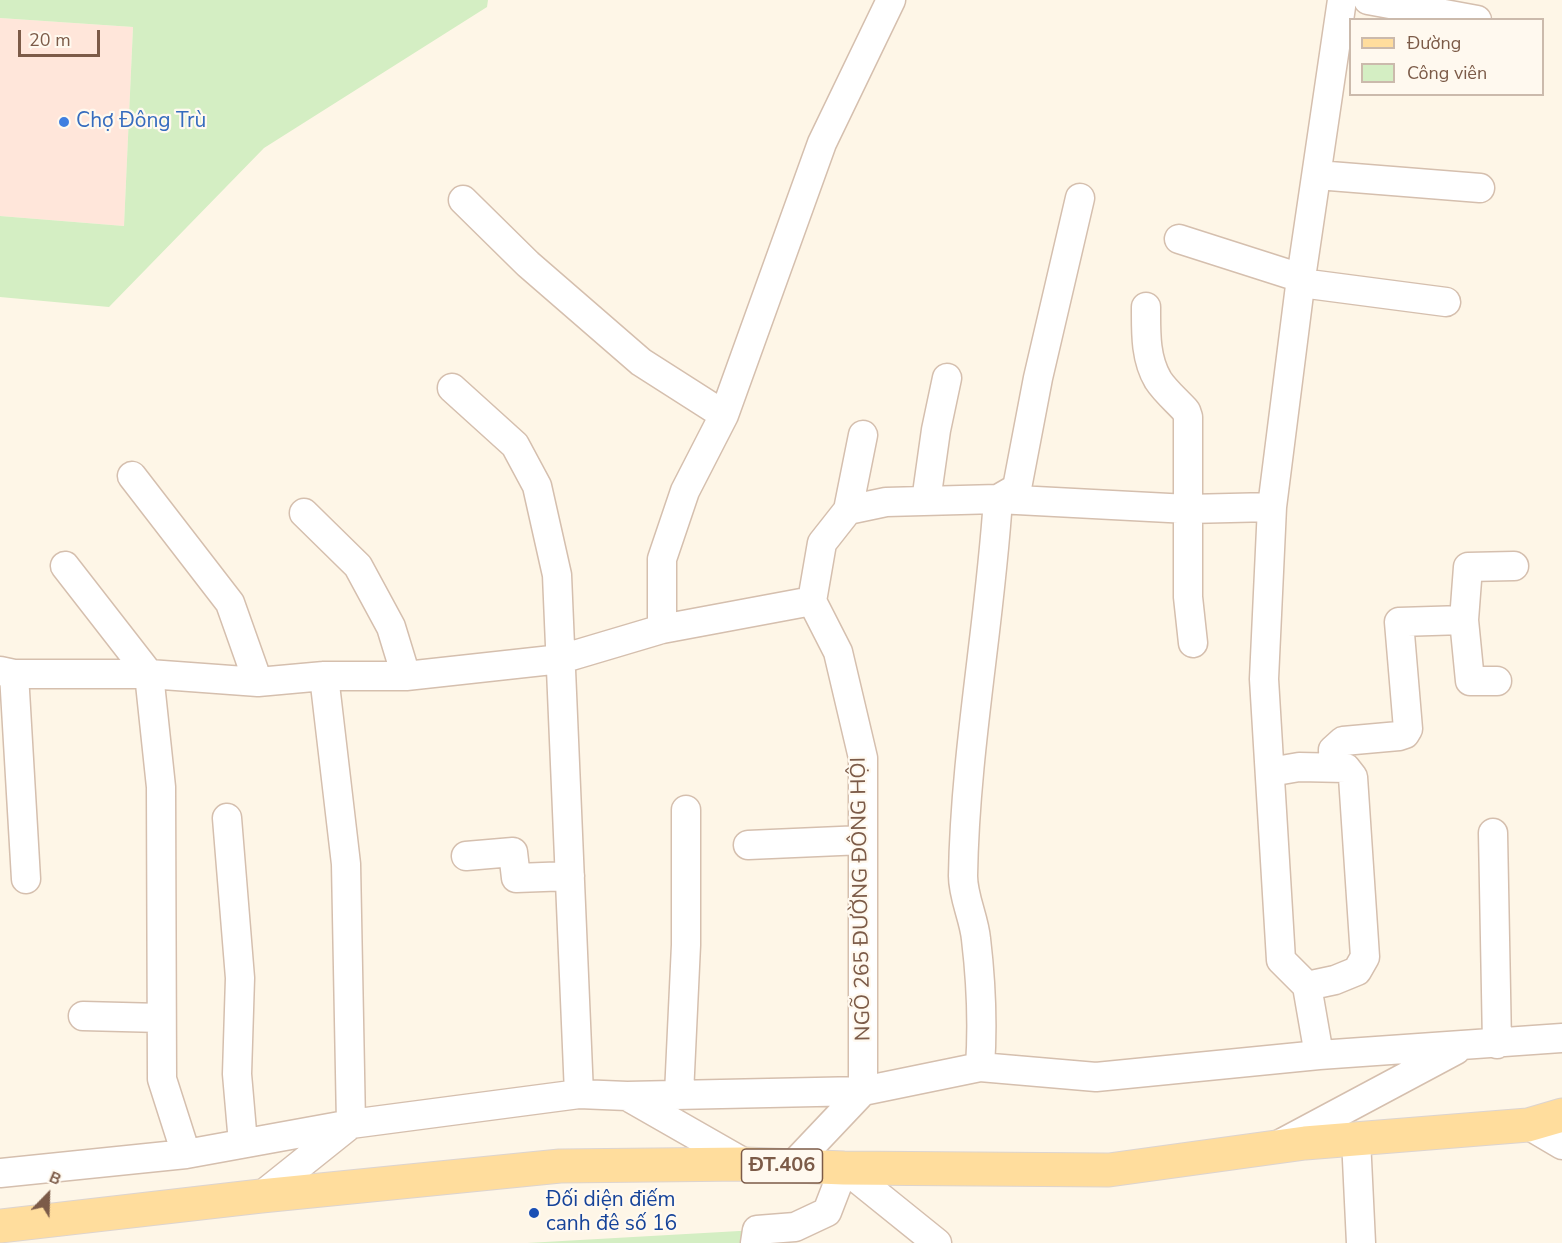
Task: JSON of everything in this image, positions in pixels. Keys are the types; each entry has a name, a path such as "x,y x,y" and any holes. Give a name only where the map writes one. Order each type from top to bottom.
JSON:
{"main road":[{"name":"ĐT.406","path":"0,1226 261,1196 560,1166 746,1164 844,1168 1109,1170 1272,1148 1528,1125 1562,1114"}],"street":[{"path":"662,629 662,559 685,491 724,415 822,143 891,0"},
{"path":"1319,1054 1307,986 1281,960 1264,679 1272,507 1301,280 1342,0"},
{"path":"1368,0 1466,18"},
{"path":"1317,175 1480,188"},
{"path":"998,499 1017,488 1038,378 1080,198"},
{"path":"463,200 528,264 640,362 724,415"},
{"path":"1179,239 1301,280 1446,302"},
{"path":"1146,307 1146,340 1150,363 1158,381 1188,414 1188,597 1193,643"},
{"path":"926,501 936,430 947,378"},
{"path":"452,388 515,445 537,486 557,574 579,1094"},
{"path":"26,879 7,673 149,674 258,682 324,676 406,676 561,659 662,629 812,601 822,543 848,510 863,435"},
{"path":"132,476 230,603 258,682"},
{"path":"848,510 886,502 998,499 1188,508 1272,507"},
{"path":"980,1067 980,990 976,937 963,880 971,738 995,547 998,499"},
{"path":"304,513 358,566 391,627 406,676"},
{"path":"65,566 149,674 161,787 162,1079 186,1154"},
{"path":"1497,681 1470,681 1464,620 1468,567 1514,566"},
{"name":"NGÕ 265 ĐƯỜNG ĐÔNG HỘI","path":"812,601 838,652 863,758 863,1091"},
{"path":"1334,768 1333,750 1343,741 1399,736 1405,734 1408,729 1399,622 1464,620"},
{"path":"324,676 346,864 351,1124"},
{"path":"1270,772 1299,767 1346,768 1353,777 1365,957 1357,971 1335,980 1307,986"},
{"path":"679,1094 686,945 686,810"},
{"path":"227,818 240,978 237,1074 243,1143"},
{"path":"1493,833 1497,1044"},
{"path":"748,845 863,840"},
{"path":"466,856 513,852 516,878 570,876"},
{"path":"83,1016 161,1018"},
{"path":"0,1173 186,1154 351,1124 579,1094 627,1096 863,1091 980,1067 1096,1077 1319,1054 1562,1038"},
{"path":"1272,1148 1463,1046"},
{"path":"792,1166 863,1091"},
{"path":"627,1096 746,1164"},
{"path":"261,1196 351,1124"},
{"path":"1528,1125 1562,1145"},
{"path":"1356,1139 1361,1243"},
{"path":"755,1243 757,1230 795,1227 827,1212 844,1168 937,1243"}],"shaded area":[{"name":"Chợ Đông Trù","path":"0,18 133,27 124,226 0,216"}],"green space":[{"path":"0,0 488,0 487,7 264,148 109,307 0,297 0,216 124,226 133,27 0,18"},
{"path":"757,1230 755,1243 527,1243"}],"place":[{"name":"Chợ Đông Trù","path":"64,122"},
{"name":"Đối diện điếm canh đê số 16","path":"534,1213"}]}
